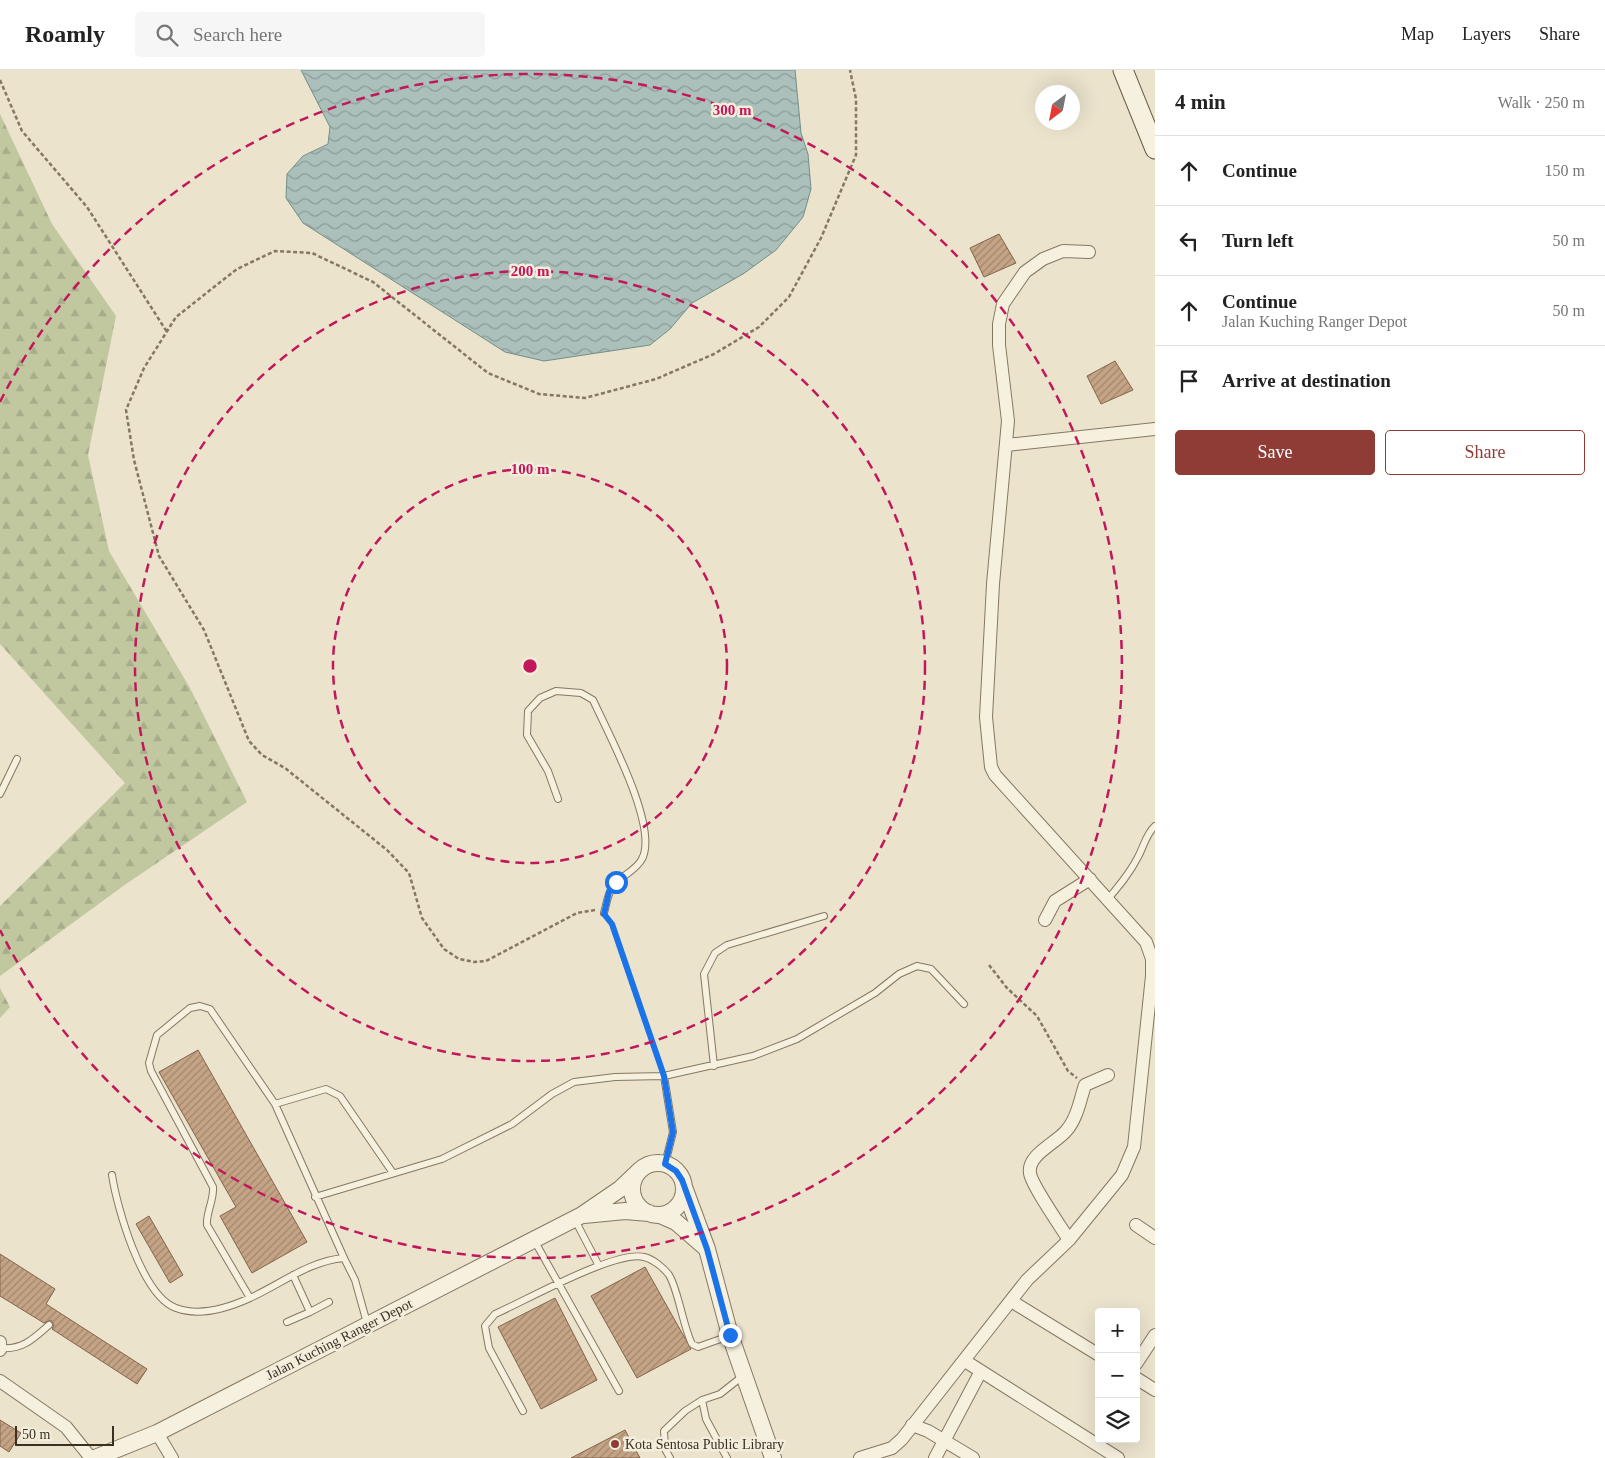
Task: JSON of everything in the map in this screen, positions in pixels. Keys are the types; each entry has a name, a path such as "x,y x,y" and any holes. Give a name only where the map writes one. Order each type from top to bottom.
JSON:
{"main road":[{"path":"1123,70 1155,148"}],"street":[{"path":"860,1458 892,1448 902,1440 1033,1274 1069,1240 1122,1175 1134,1147 1152,959 1146,942 995,775 991,767 986,717 993,584 1007,445 1006,397 999,345 1003,304 1025,272 1042,259 1063,251 1089,252"},
{"path":"1007,445 1155,429"},
{"path":"1045,920 1055,901 1090,879"},
{"path":"1069,1240 1033,1183 1029,1172 1034,1159 1066,1132 1074,1121 1086,1085 1108,1075"},
{"path":"707,1249 676,1222 638,1206 633,1196 632,1185 640,1170 655,1163 665,1164 676,1171 684,1187 707,1249 730,1335 773,1458"},
{"name":"Jalan Kuching Ranger Depot","path":"95,1458 157,1432 367,1323 578,1217 620,1189 640,1170"},
{"path":"578,1217 625,1211 654,1214 674,1209 680,1202 684,1187"},
{"path":"1136,1226 1155,1238"},
{"path":"1011,1301 1096,1353"},
{"path":"1140,1358 1155,1334"},
{"path":"965,1361 1118,1458"},
{"path":"935,1458 943,1439 981,1371"},
{"path":"0,1381 66,1427 90,1458"},
{"path":"1140,1381 1155,1390"},
{"path":"912,1425 943,1439 973,1458"},
{"path":"157,1432 172,1458"}],"lane":[{"path":"558,799 548,771 527,735 528,712 540,698 556,691 581,693 593,700 642,812 646,843 642,859 616,882 609,892 604,914"},
{"path":"0,794 16,759"},
{"path":"1107,900 1123,882 1138,857 1150,831 1155,826"},
{"path":"714,1066 704,974 715,953 727,945 824,916"},
{"path":"315,1196 442,1159 512,1124 552,1094 574,1082 615,1077 664,1076 753,1056 797,1039 875,993 899,974 917,966 930,969 964,1004"},
{"path":"250,1298 207,1225 206,1216 214,1195 213,1187 151,1071 149,1063 157,1035 190,1008 200,1006 210,1009 276,1104 315,1196 355,1280 367,1323"},
{"path":"664,1076 673,1132 665,1164"},
{"path":"276,1104 326,1088 334,1091 340,1096 393,1174"},
{"path":"112,1175 115,1195 127,1235 150,1283 161,1298 176,1308 209,1311 250,1298 293,1275 330,1259 344,1258"},
{"path":"578,1217 599,1266"},
{"path":"534,1239 561,1284 619,1391"},
{"path":"523,1411 489,1348 485,1326 495,1314 599,1266 628,1256 644,1257 656,1263 670,1276 692,1344 698,1347 730,1335"},
{"path":"293,1275 310,1312"},
{"path":"287,1322 329,1302"},
{"path":"0,1347 15,1348 29,1343 49,1325"},
{"path":"670,1458 665,1449 664,1431 685,1411 702,1400 720,1394 745,1375"},
{"path":"702,1400 706,1419 726,1458"}],"path":[{"path":"664,1076 612,924 604,914 593,910 577,913 486,961 474,962 459,959 444,949 422,918 409,873 387,850 285,768 262,755 249,742 204,630 160,556 134,460 126,410 144,368 176,317 238,268 275,251 312,252 373,282 488,373 539,394 585,398 656,378 714,354 759,328 789,297 821,238 856,155 856,98 850,70"},
{"path":"0,80 22,131 86,207 167,332"},
{"path":"989,965 1007,988 1037,1016 1068,1071 1086,1085"}],"green space":[{"path":"0,114 52,224 116,316 88,455 109,551 190,688 247,802 126,884 0,976 0,906 125,783 0,644"},
{"path":"0,988 10,1007 0,1018"}],"water":[{"path":"301,70 795,70 801,133 808,154 811,189 803,217 776,250 743,274 692,303 670,329 650,345 544,361 505,352 303,223 286,198 287,174 303,156 328,144 330,127"}],"building":[{"path":"999,234 1016,263 984,277 970,248"},
{"path":"1115,361 1133,390 1101,404 1087,376"},
{"path":"198,1050 307,1242 252,1273 220,1216 236,1207 159,1072"},
{"path":"149,1216 183,1275 170,1283 136,1224"},
{"path":"0,1254 55,1289 46,1304 147,1369 137,1384 52,1329 54,1325 51,1320 44,1323 0,1296"},
{"path":"645,1267 691,1349 637,1378 591,1296"},
{"path":"555,1298 597,1380 541,1409 498,1327"},
{"path":"0,1420 21,1433 9,1452 0,1446"},
{"name":"Kota Sentosa Public Library","path":"625,1430 640,1458 571,1458"}],"place":[{"name":"Kota Sentosa Public Library","path":"615,1444"}],"route":[{"path":"616,882 609,892 604,914 612,924 653,1050 664,1076 673,1132 665,1164 676,1171 682,1180 707,1249 730,1335"}]}
